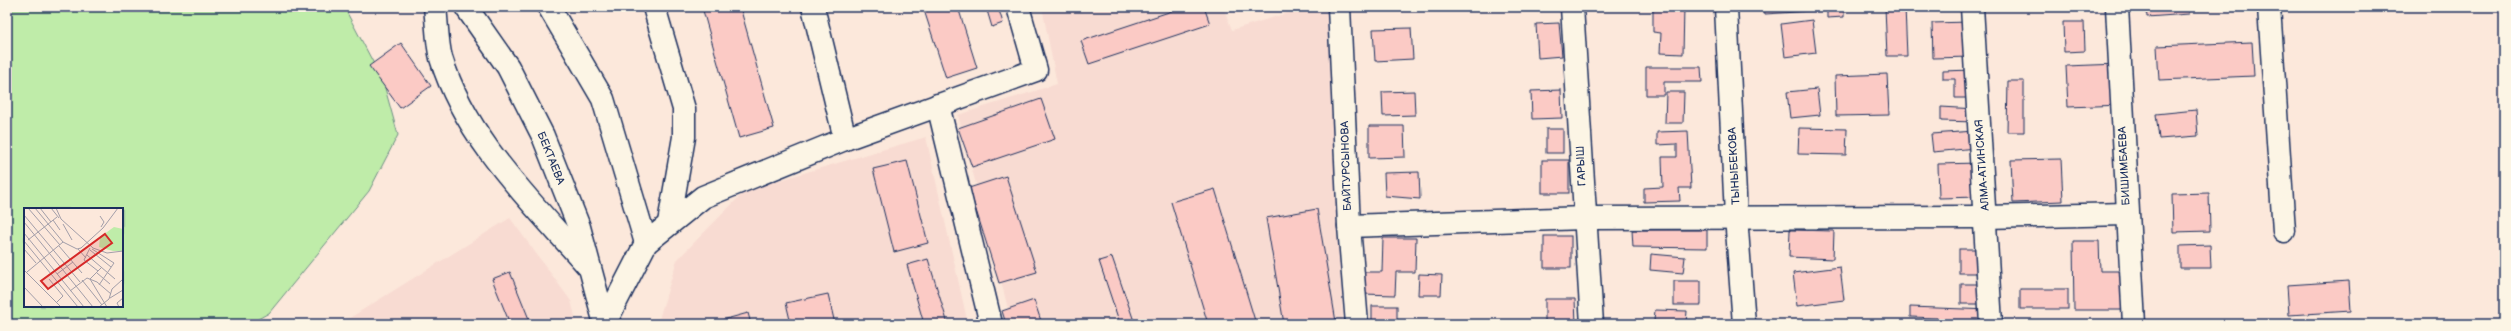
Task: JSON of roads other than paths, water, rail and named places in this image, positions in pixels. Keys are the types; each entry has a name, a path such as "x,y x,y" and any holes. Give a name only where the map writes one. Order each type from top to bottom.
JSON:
{"street":[{"path":"435,7 441,57 461,108 499,165 592,270"},
{"name":"БЕКТАЕВА","path":"466,7 508,67 543,136 579,227 592,270 605,324"},
{"path":"549,7 603,99 646,243"},
{"path":"654,7 684,109 684,137 669,222"},
{"path":"813,7 845,139"},
{"path":"605,324 646,243 669,222 702,197 845,139 1036,70 1018,7"},
{"name":"БАЙТУРСЫНОВА","path":"1339,7 1349,226 1357,324"},
{"name":"ГАРЫШ","path":"1572,7 1584,218 1592,324"},
{"name":"ТЫНЫБЕКОВА","path":"1726,7 1736,216 1744,324"},
{"name":"АЛМА-АТИНСКАЯ","path":"1972,7 1986,217 1991,324"},
{"name":"БИШИМБАЕВА","path":"2117,7 2134,324"},
{"path":"2269,7 2284,231"},
{"path":"938,105 991,324"},
{"path":"1349,226 1584,218 1736,216 1986,217 2127,214"}]}
